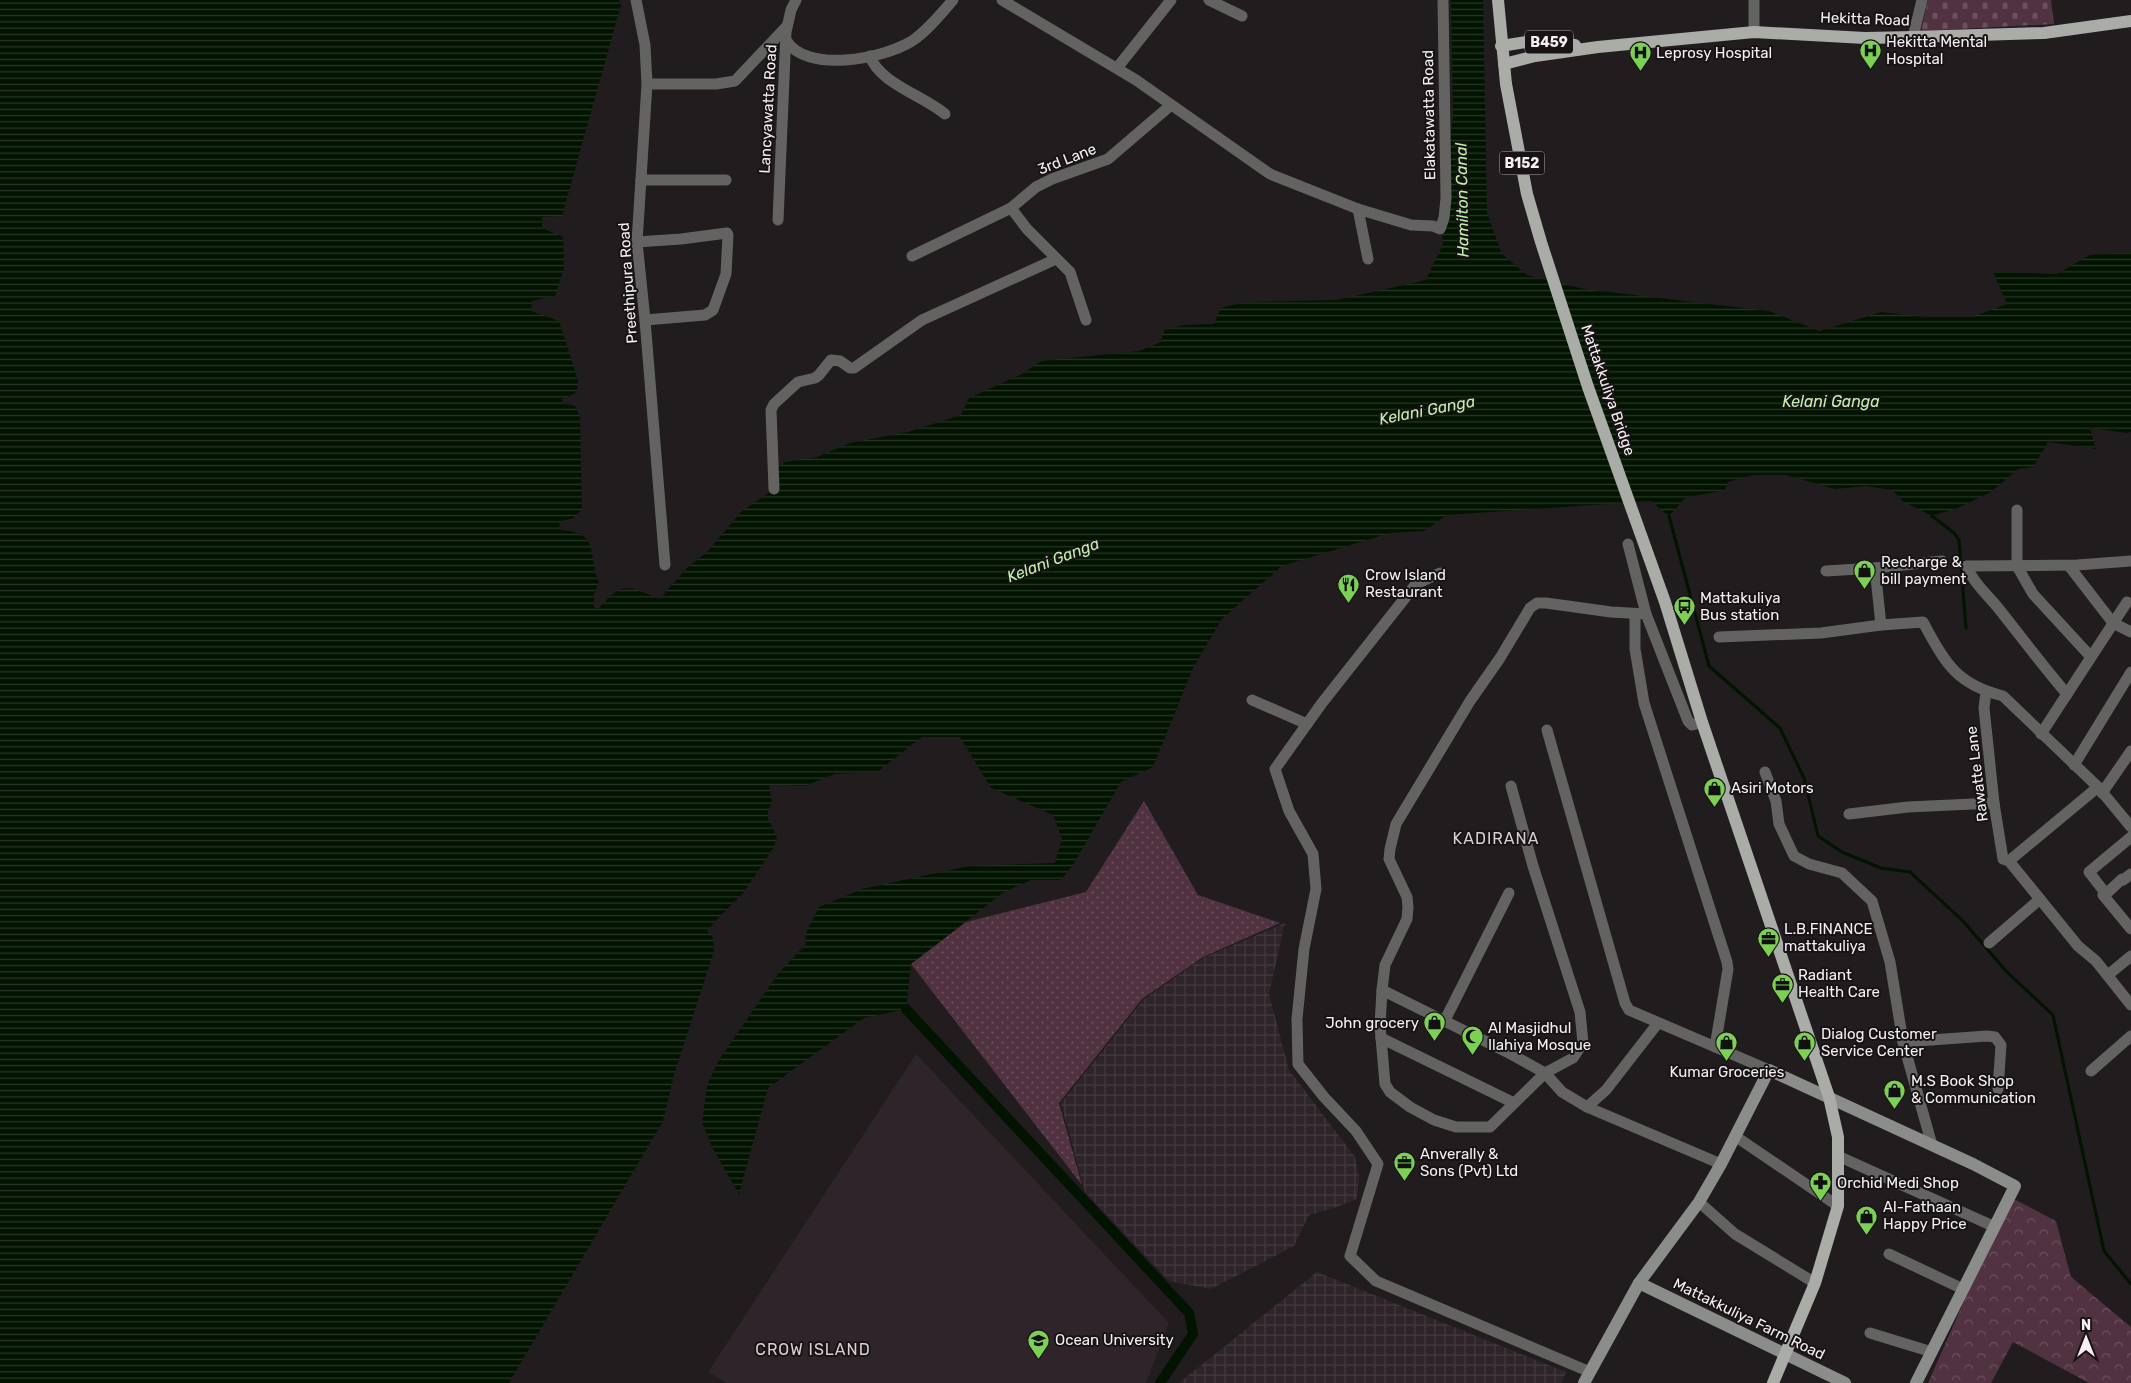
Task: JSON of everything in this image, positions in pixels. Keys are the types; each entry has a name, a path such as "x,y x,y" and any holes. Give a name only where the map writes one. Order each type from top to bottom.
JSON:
{"main road":[{"name":"B152","path":"1498,0 1504,64"},
{"name":"Hekitta Road","path":"1504,64 1535,56 1598,47 1754,32 1866,38 1913,37 2044,33 2131,21"},
{"name":"Hekitta Road","path":"1501,46 1532,41 1598,47"},
{"name":"Mattakkuliya Bridge","path":"1504,64 1527,194 1550,270 1588,387 1665,602 1702,722 1829,1098 1838,1137 1838,1206 1815,1283 1773,1383"}],"street":[{"name":"Preethipura Road","path":"636,0 645,45 647,84 637,242 665,565"},
{"name":"Lancyawatta Road","path":"778,220 787,26 796,0"},
{"path":"786,40 791,48 798,53 818,59 847,59 870,56 912,41 953,0"},
{"path":"1002,0 1117,68 1270,174 1358,209 1368,259"},
{"path":"1117,68 1171,0"},
{"path":"1209,0 1242,16"},
{"name":"Elakatawatta Road","path":"1358,209 1411,225 1433,226 1440,229 1444,218 1446,198 1443,0"},
{"path":"1754,0 1754,32"},
{"path":"1913,37 1922,0"},
{"path":"647,84 716,84 735,81 787,26"},
{"path":"870,56 874,65 883,74 945,114"},
{"name":"3rd Lane","path":"912,256 1011,208 1036,187 1052,179 1108,160 1171,105"},
{"path":"641,180 726,180"},
{"path":"1011,208 1027,229 1070,272 1074,279 1086,320"},
{"path":"637,242 687,239 721,233 727,233 728,235 726,274 713,310 705,315 645,320"},
{"path":"774,489 771,410 774,404 798,382 815,378 831,360 840,361 850,368 854,368 922,320 1056,259"},
{"path":"2017,510 2017,566 2033,594 2091,656"},
{"path":"1628,544 1641,614 1688,721 1692,725 1702,722"},
{"path":"2067,694 1970,576 1967,566 2069,566 2131,561"},
{"path":"1826,571 1942,562"},
{"path":"2069,566 2113,622 2131,632"},
{"path":"1875,568 1881,624"},
{"path":"1440,573 1416,584 1307,724 1276,769 1289,811 1313,854 1314,862 1316,889 1304,949 1297,1019 1298,1064 1324,1097 1356,1131 1378,1164 1350,1256 1376,1281 1590,1372"},
{"path":"2041,734 2127,602"},
{"path":"1511,786 1533,866 1580,1012 1583,1043 1573,1058 1545,1073 1490,1127 1456,1127 1434,1120 1410,1107 1390,1092 1385,1084 1381,1038 1382,990 1385,965 1407,919 1408,907 1407,897 1389,859 1396,824 1470,701 1500,658 1530,608 1537,603 1546,603 1641,614"},
{"path":"1641,614 1635,649 1644,703 1727,962 1728,969 1715,1047"},
{"path":"1718,637 1820,633 1881,624 1923,622 1945,661 1966,681 1986,692 2003,696 2100,790 2131,827"},
{"path":"2074,765 2131,672"},
{"name":"Rawatte Lane","path":"1986,692 1984,708 1994,803 2003,859 2008,861 2078,946 2096,961 2129,998"},
{"path":"1252,700 1307,724"},
{"path":"1546,730 1624,1003 1629,1010 1769,1070 1932,1145 2015,1186 1916,1383"},
{"path":"2008,861 2100,790 2131,751"},
{"path":"1765,772 1776,801 1779,824 1794,856 1808,864 1842,873 1872,901 1890,962 1903,1042 1932,1145"},
{"path":"1850,814 1908,807 1994,803"},
{"path":"2106,894 2089,872 2131,837"},
{"path":"2128,881 2122,879 2103,896 2131,929"},
{"path":"1444,1022 1509,893"},
{"path":"1989,943 2040,899"},
{"path":"2108,975 2131,956"},
{"path":"1382,990 1545,1073 1562,1092 1588,1107 1721,1164"},
{"path":"1588,1107 1606,1090 1658,1023"},
{"path":"2091,1071 2131,1036"},
{"path":"1903,1042 1995,1037 2001,1045 1998,1089"},
{"path":"1381,1038 1514,1103"},
{"path":"1584,1383 1639,1283 1699,1202 1721,1164 1769,1070"},
{"path":"1735,1136 1838,1206"},
{"path":"1838,1156 1995,1227"},
{"path":"1699,1202 1735,1234 1815,1283"},
{"path":"1889,1254 1964,1290"},
{"name":"Mattakkuliya Farm Road","path":"1639,1283 1845,1383"},
{"path":"1870,1333 1932,1352"}],"shaded area":[{"path":"1285,923 1269,994 1289,1070 1355,1157 1359,1177 1357,1199 1309,1215 1294,1246 1211,1289 1169,1281 1085,1192 1061,1103 1143,1000 1203,958"},
{"path":"916,1054 1169,1323 1146,1383 727,1383 708,1372"},
{"path":"1317,1272 1566,1372 1561,1383 1179,1383"}],"green space":[{"path":"1928,0 2051,0 2054,24 1921,31"},
{"path":"1144,801 1198,895 1280,923 1203,957 1142,999 1059,1103 1082,1185 911,964 966,922 1086,892"},
{"path":"2010,1197 2056,1221 2071,1277 2131,1327 2131,1383 2089,1383 2013,1342 1991,1383 1928,1383"}],"water":[{"path":"0,0 619,0 621,5 562,216 542,217 542,228 563,237 564,268 555,296 532,301 531,311 559,321 578,380 576,392 562,399 563,403 575,406 580,417 582,509 574,518 562,521 559,525 561,530 582,535 587,540 599,582 594,594 594,607 598,609 613,594 625,588 638,590 657,598 661,597 687,568 708,551 741,512 774,489 775,470 785,462 817,457 850,443 908,432 961,415 969,398 1024,373 1041,361 1139,351 1161,342 1164,330 1184,325 1214,324 1221,308 1244,302 1337,300 1426,280 1443,244 1440,212 1453,116 1451,0 1483,0 1487,213 1502,254 1527,275 1584,289 1769,311 1819,331 1881,312 1927,317 1972,317 2007,304 1993,272 2057,274 2090,255 2131,252 2131,432 2090,428 2096,449 2048,442 2033,467 2018,469 1991,492 1960,507 1932,516 1904,502 1892,490 1866,486 1835,489 1786,475 1754,475 1728,482 1724,491 1686,497 1669,516 1651,501 1447,515 1424,531 1390,533 1282,566 1222,619 1193,668 1153,767 1121,782 1073,865 1061,880 1031,880 1004,892 911,964 906,1009 864,1018 768,1088 739,1194 713,1149 702,1122 707,1085 719,1060 778,974 806,944 805,935 819,907 862,889 969,866 1055,863 1062,838 1053,815 991,788 960,737 922,737 877,772 835,774 805,786 769,785 772,802 768,810 768,819 777,837 774,847 744,892 707,930 713,938 714,951 674,1075 663,1121 509,1383 0,1383"}],"waterway":[{"path":"1669,516 1709,666 1780,728 1804,778 1818,836 1842,852 1881,868 1910,872 1963,921 2006,971 2053,1015 2104,1251 2131,1284"},
{"path":"1932,516 1954,533 1959,540 1966,628"},
{"path":"906,1009 1189,1313 1193,1334 1160,1383"}],"place":[{"name":"Hekitta Mental Hospital","path":"1870,70"},
{"name":"Leprosy Hospital","path":"1640,72"},
{"name":"Recharge & bill payment","path":"1865,590"},
{"name":"Crow Island Restaurant","path":"1349,603"},
{"name":"Mattakuliya Bus station","path":"1684,626"},
{"name":"Asiri Motors","path":"1715,807"},
{"name":"L.B.FINANCE mattakuliya","path":"1768,957"},
{"name":"Radiant Health Care","path":"1782,1003"},
{"name":"John grocery","path":"1435,1042"},
{"name":"Al Masjidhul Ilahiya Mosque","path":"1472,1056"},
{"name":"Kumar Groceries","path":"1727,1062"},
{"name":"Dialog Customer Service Center","path":"1805,1062"},
{"name":"M.S Book Shop & Communication","path":"1895,1109"},
{"name":"Anverally & Sons (Pvt) Ltd","path":"1404,1182"},
{"name":"Orchid Medi Shop","path":"1821,1202"},
{"name":"Al-Fathaan Happy Price","path":"1867,1235"},
{"name":"Ocean University","path":"1039,1359"}],"district":[{"name":"KADIRANA","path":"1496,838"},
{"name":"CROW ISLAND","path":"813,1349"}],"water label":[{"name":"Hamilton Canal","path":"1462,200"},
{"name":"Kelani Ganga","path":"1831,401"},
{"name":"Kelani Ganga","path":"1427,410"},
{"name":"Kelani Ganga","path":"1053,560"}]}
